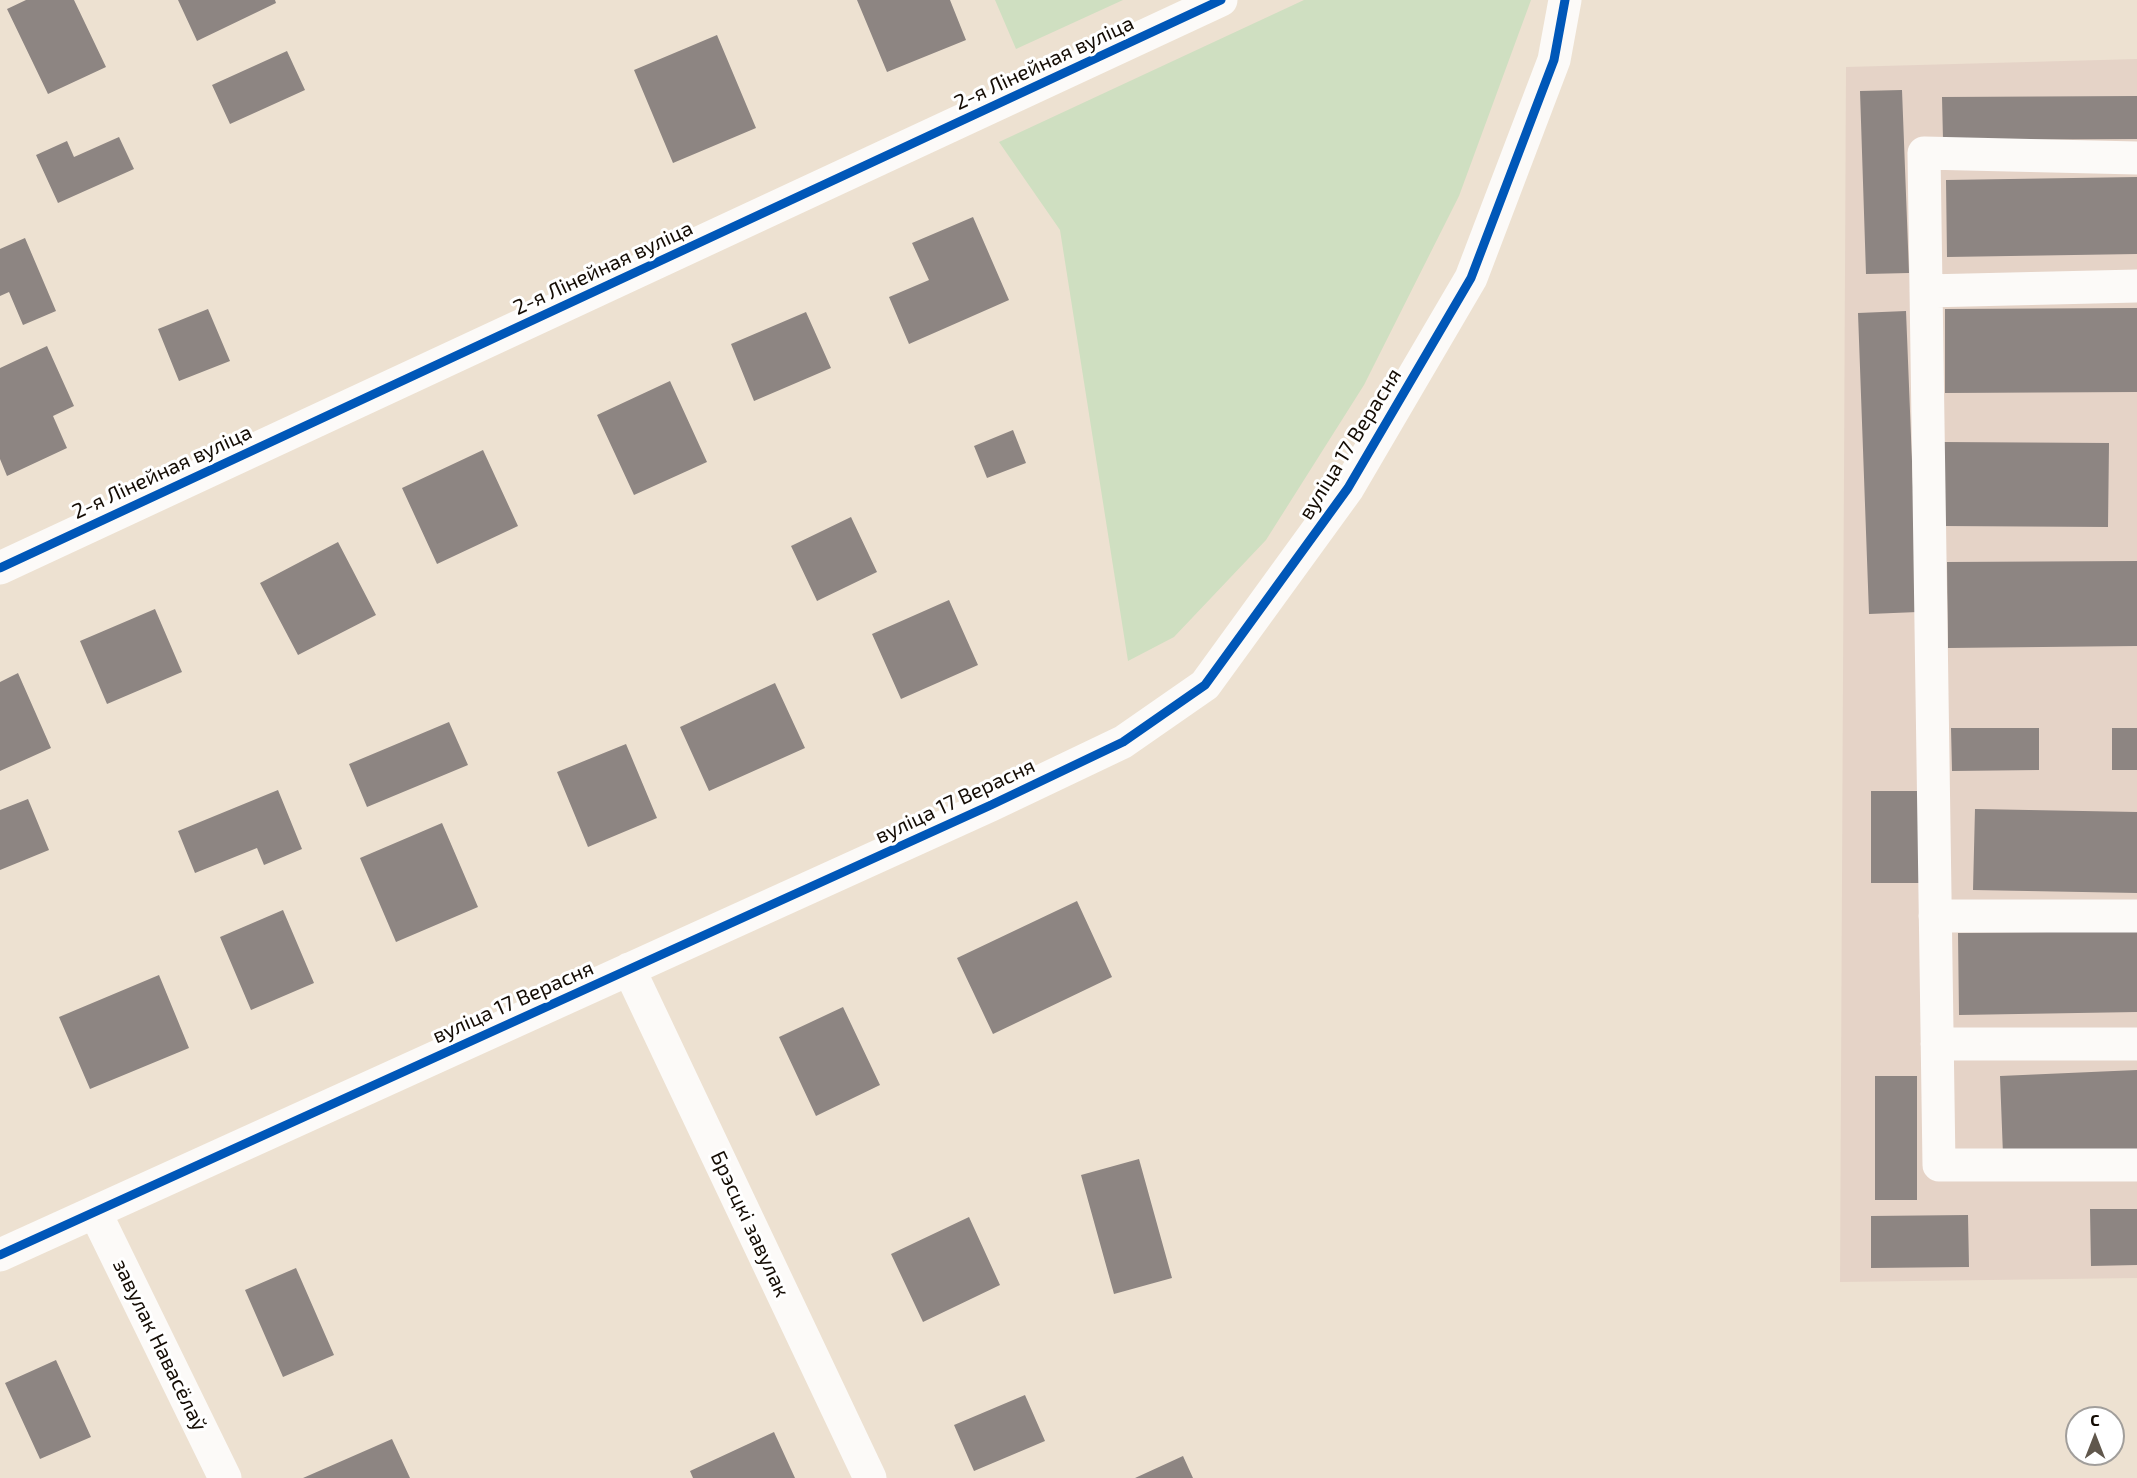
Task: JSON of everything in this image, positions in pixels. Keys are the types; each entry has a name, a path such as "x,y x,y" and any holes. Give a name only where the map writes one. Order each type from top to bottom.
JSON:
{"street":[{"name":"2-я Лінейная вуліца","path":"0,568 1221,0"},
{"name":"вуліца 17 Верасня","path":"0,1255 980,810 1124,742 1205,685 1348,488 1471,278 1554,60 1564,0"},
{"path":"2137,158 1924,153 1939,1165 2137,1165"},
{"path":"1926,291 2137,286"},
{"path":"1935,916 2137,916"},
{"name":"Брэсцкі завулак","path":"629,969 870,1478"},
{"path":"1937,1044 2137,1044"},
{"name":"завулак Навасёлаў","path":"95,1212 225,1478"}],"shaded area":[{"path":"2137,59 2137,1278 1840,1282 1846,67"}],"green space":[{"path":"995,0 1123,0 1016,49"},
{"path":"1304,0 1531,0 1459,196 1364,385 1266,540 1174,637 1128,661 1060,230 999,142"}],"building":[{"path":"26,0 74,0 106,67 48,94 7,9"},
{"path":"178,0 275,0 276,3 197,41"},
{"path":"857,0 950,0 966,40 887,72"},
{"path":"717,35 756,128 673,163 634,70"},
{"path":"287,51 305,90 230,124 212,85"},
{"path":"1902,90 1909,273 1866,274 1860,91"},
{"path":"2137,96 2137,139 1943,140 1942,97"},
{"path":"119,137 134,169 58,203 36,155 67,141 74,157"},
{"path":"2137,177 2137,254 1947,257 1946,180"},
{"path":"973,217 1009,300 909,344 889,297 929,280 912,243"},
{"path":"25,238 56,311 23,325 9,292 0,296 0,249"},
{"path":"2137,308 2137,392 1945,393 1945,309"},
{"path":"208,309 230,361 179,381 158,329"},
{"path":"1906,311 1918,612 1869,614 1858,313"},
{"path":"806,312 831,368 754,401 731,344"},
{"path":"47,346 74,406 53,416 67,448 7,476 0,459 0,368"},
{"path":"670,381 707,462 634,495 597,415"},
{"path":"1013,430 1026,463 987,478 974,446"},
{"path":"1943,442 2109,443 2108,527 1943,526"},
{"path":"483,450 518,526 437,564 402,488"},
{"path":"851,517 877,572 817,601 791,546"},
{"path":"338,542 376,615 298,655 260,583"},
{"path":"2137,561 2137,646 1948,648 1947,562"},
{"path":"949,600 978,665 901,699 872,634"},
{"path":"155,609 182,672 107,704 80,641"},
{"path":"18,673 51,748 0,771 0,682"},
{"path":"775,683 805,748 709,791 680,727"},
{"path":"449,722 468,765 367,807 349,764"},
{"path":"1951,728 2039,728 2039,770 1952,771"},
{"path":"2112,728 2137,728 2137,770 2112,770"},
{"path":"626,744 657,818 588,847 557,772"},
{"path":"278,790 302,849 264,865 257,848 195,873 178,831"},
{"path":"1871,791 1919,791 1919,883 1871,883"},
{"path":"28,799 49,850 0,870 0,810"},
{"path":"1975,809 2137,812 2137,893 1973,890"},
{"path":"442,823 478,907 396,942 360,858"},
{"path":"1077,901 1112,977 993,1034 957,958"},
{"path":"283,910 314,983 251,1010 220,937"},
{"path":"2137,931 2137,1012 1959,1015 1958,933"},
{"path":"159,975 189,1048 90,1089 59,1017"},
{"path":"843,1007 880,1085 816,1116 779,1037"},
{"path":"2137,1070 2137,1150 2003,1155 2000,1076"},
{"path":"1875,1076 1917,1076 1917,1200 1875,1200"},
{"path":"1139,1159 1172,1278 1114,1294 1081,1175"},
{"path":"2090,1209 2137,1209 2137,1265 2091,1266"},
{"path":"1968,1215 1969,1267 1871,1268 1871,1216"},
{"path":"969,1217 1000,1285 923,1322 891,1254"},
{"path":"296,1268 334,1355 283,1377 245,1290"},
{"path":"56,1360 91,1437 40,1459 5,1383"},
{"path":"1025,1395 1045,1441 974,1471 954,1425"},
{"path":"774,1432 795,1478 693,1478 690,1471"},
{"path":"392,1439 410,1478 303,1478"},
{"path":"1183,1456 1193,1478 1135,1478"}],"cycle path":[{"path":"0,568 1221,0"},
{"path":"0,1255 991,805 1123,742 1205,685 1348,488 1471,278 1554,60 1565,0"}]}
